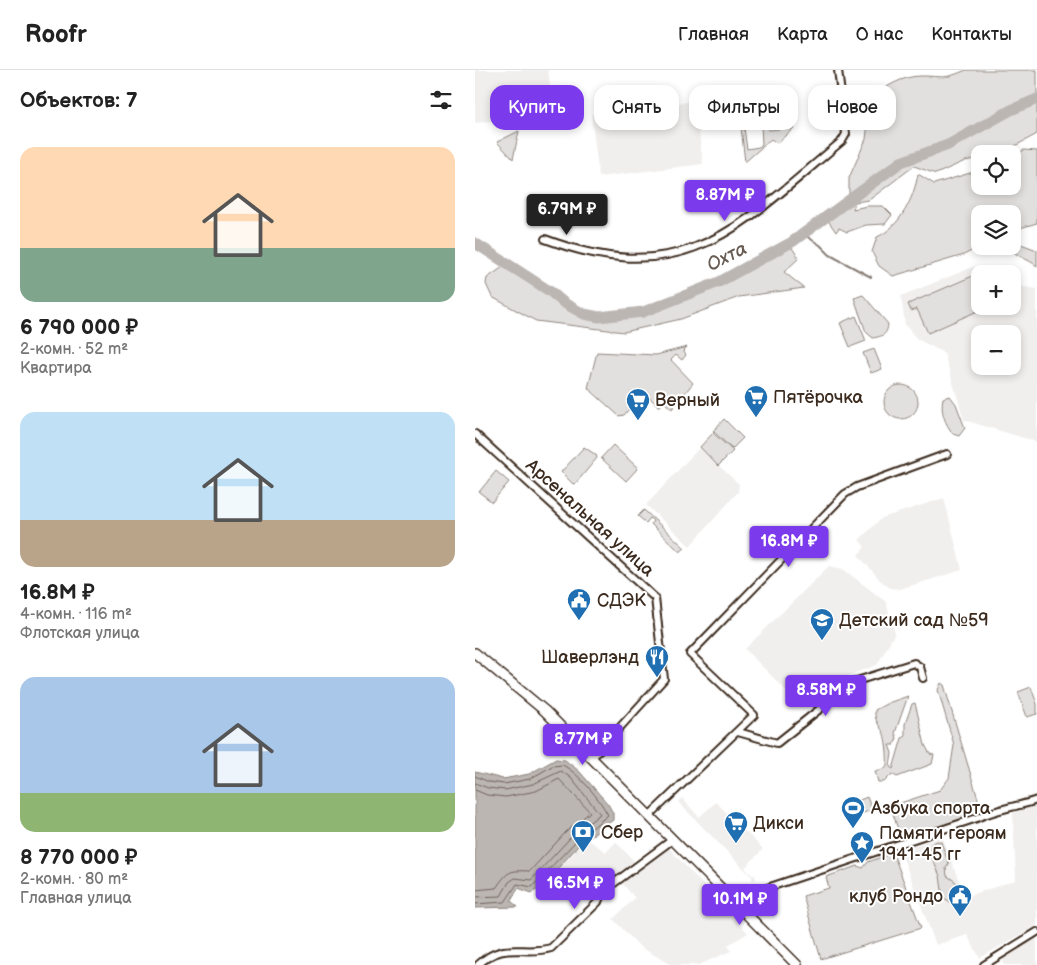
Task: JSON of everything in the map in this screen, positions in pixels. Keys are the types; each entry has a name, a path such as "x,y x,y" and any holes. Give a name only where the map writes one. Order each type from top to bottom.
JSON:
{"main road":[{"path":"475,653 545,711 797,965"}],"street":[{"path":"545,239 581,252 604,256 654,258 698,246 741,225 842,141 846,134 839,70"},
{"name":"Арсенальная улица","path":"475,434 655,598 664,679 592,758"},
{"path":"649,816 754,715 690,654 845,494 857,486 947,454"},
{"path":"738,732 777,743 826,704 846,683 914,663 920,667 923,678"},
{"path":"738,907 758,891 977,818 993,810 1010,809 1037,800"},
{"path":"478,965 487,956 498,951 551,948 598,902 602,892 672,840"},
{"path":"984,965 1037,932"}],"shaded area":[{"path":"475,70 548,70 550,85 490,85 490,121 475,123"},
{"path":"966,70 1037,70 1037,134 1017,145 971,145 971,160 936,174 914,166 869,200 855,202 853,209 867,206 883,206 892,215 885,224 866,225 847,232 839,228 836,232 827,219 849,200 849,178 866,139 867,130 896,130 896,85 890,85 914,76 939,77"},
{"path":"689,102 689,130 699,130 703,164 599,177 591,114 594,114 594,130 679,130 679,103"},
{"path":"741,130 744,130 747,149 759,147 762,144 761,130 792,130 777,143 771,139 745,162"},
{"path":"519,131 513,159 497,142"},
{"path":"1024,150 1037,151 1037,223 1021,228 1021,205 971,205 971,251 964,255 893,276 879,266 872,252 877,237 893,226 905,211 913,193 918,174 934,184 971,173 971,195 1021,195 1021,152"},
{"path":"1021,244 1037,250 1037,266 1018,255 1021,255"},
{"path":"790,245 799,258 784,272 804,288 739,297 681,319 624,332 536,321 492,297 486,284 487,278 503,267 540,288 563,306 577,314 601,319 628,317 687,299 744,271"},
{"path":"971,268 971,315 1021,315 1021,286 1037,289 1037,442 964,420 944,353 917,339 905,325 901,296"},
{"path":"971,277 971,314 928,333 917,309 911,311 908,304"},
{"path":"863,295 888,324 887,331 882,336 873,338 866,332 854,298"},
{"path":"856,316 866,341 850,347 840,323"},
{"path":"687,347 683,351 686,355 682,360 676,355 671,360 693,383 672,409 664,402 659,407 644,392 624,415 619,416 588,388 597,352 656,355"},
{"path":"874,349 882,369 871,373 863,353"},
{"path":"901,385 913,390 918,402 913,414 901,419 889,414 884,402 889,390"},
{"path":"950,396 956,404 965,428 959,436 953,434 943,413 943,398"},
{"path":"724,419 743,438 732,449 713,431"},
{"path":"713,433 733,451 719,466 739,484 738,492 690,546 646,505"},
{"path":"713,433 733,451 718,466 700,447"},
{"path":"613,445 638,468 626,481 601,458"},
{"path":"584,447 596,455 597,458 576,483 573,484 561,472"},
{"path":"496,471 509,482 492,502 479,492"},
{"path":"944,498 962,570 900,589 890,588 881,581 858,555 865,547 859,540 882,518"},
{"path":"644,510 685,548 680,552 651,524 653,521 650,518 646,523 638,516"},
{"name":"Детский сад №59","path":"829,566 843,569 886,602 895,633 877,665 852,674 800,705 745,649"},
{"path":"941,683 944,685 981,809 965,819 901,839 890,804 894,805 940,790 949,778 954,745 938,690"},
{"path":"1031,687 1037,704 1037,714 1027,717 1018,692"},
{"path":"908,696 895,733 897,738 894,745 889,745 892,753 890,767 893,769 902,738 905,736 905,724 912,704 915,703 925,745 930,754 934,755 932,764 897,777 892,774 884,782 878,782 875,771 886,767 887,756 884,735 876,720 875,710"},
{"path":"867,797 872,810 846,819 843,807"},
{"path":"682,798 699,817 716,802 763,849 745,868 752,875 755,875 756,880 752,880 752,877 678,802"},
{"path":"1037,805 1037,925 980,958 967,935 936,945 901,853 903,850 942,836 965,897 1016,880 1013,813"},
{"path":"587,839 606,852 616,842 635,862 589,897 574,902 549,879"},
{"path":"937,841 941,842 949,864 946,868 947,876 955,881 962,895 959,903 954,905 943,897 940,876 929,851 931,844"},
{"path":"667,846 748,933 728,945 731,951 699,965 672,965 640,947 613,919 635,898 620,881"},
{"path":"893,853 921,928 821,959 803,896 829,888 826,877 857,866 863,868 868,862"},
{"path":"1037,938 1037,965 1004,965 1002,958"}],"water":[{"path":"556,759 565,760 579,771 608,804 613,813 613,820 579,845 541,887 532,893 518,888 511,901 518,907 475,908 475,772 503,779 529,774"}],"waterway":[{"name":"Охта","path":"475,243 551,292 564,303 584,314 599,317 643,312 719,282 792,242 901,162 948,145 1011,110 1037,99"},
{"path":"803,234 820,245 830,255 871,277"}],"place":[{"name":"Пятёрочка","path":"756,418"},
{"name":"Верный","path":"638,421"},
{"name":"СДЭК","path":"579,621"},
{"name":"Детский сад №59","path":"822,641"},
{"name":"Шаверлэнд","path":"657,678"},
{"name":"Азбука спорта","path":"853,829"},
{"name":"Дикси","path":"736,844"},
{"name":"Сбер","path":"583,853"},
{"name":"Памяти героям 1941-45 гг","path":"862,864"},
{"name":"клуб Рондо","path":"960,917"}]}
